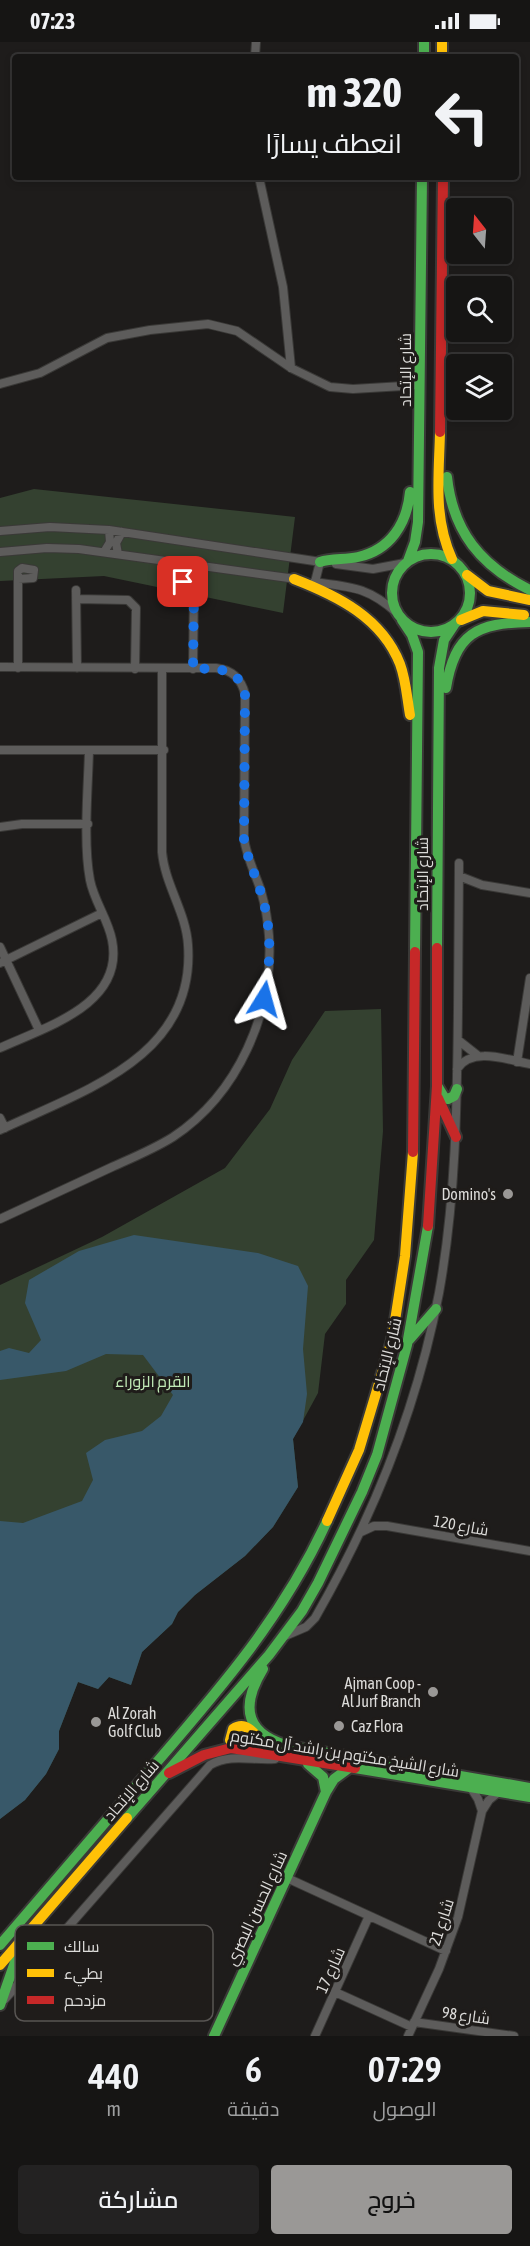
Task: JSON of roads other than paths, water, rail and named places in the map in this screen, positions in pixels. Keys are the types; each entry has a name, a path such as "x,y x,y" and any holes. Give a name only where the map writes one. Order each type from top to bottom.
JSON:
{"main road":[{"name":"شارع الإتحاد","path":"406,562 417,532 420,456 422,180"},
{"path":"443,180 442,376 439,452 442,539 452,559 477,585 492,593 530,600"},
{"path":"439,452 447,463 449,494 455,514 472,546 502,574 530,590"},
{"path":"320,562 366,555 389,542 407,514 411,471 420,456"},
{"path":"452,559 441,554 429,553 418,556 406,562 393,581 392,592 400,617 411,627 422,631 444,630 478,612 488,611 530,616"},
{"path":"456,623 469,603 470,583 466,573"},
{"path":"294,579 340,598 366,615 375,624 391,646 399,663 407,690 409,710 416,725"},
{"name":"شارع الإتحاد","path":"17,1925 217,1693 263,1634 314,1549 359,1450 392,1340 405,1256 414,1135 418,652 412,635 400,617"},
{"path":"437,731 444,711 450,664 462,643 480,628 492,624 508,621 530,622"},
{"name":"شارع الإتحاد","path":"34,1925 269,1655 302,1611 362,1492 377,1455 407,1345 427,1234 437,1090 437,731 440,654 444,640 456,623"},
{"path":"437,1090 448,1099 454,1096 458,1089"},
{"path":"437,1090 456,1137"},
{"path":"407,1345 417,1328 436,1308"},
{"name":"شارع الشيخ مكتوم بن راشد آل مكتوم","path":"269,1655 252,1687 248,1702 252,1722 266,1737 287,1745 530,1788"},
{"path":"240,1749 230,1740 231,1732 237,1726 248,1727 259,1736 266,1737"},
{"name":"شارع الشيخ مكتوم بن راشد آل مكتوم","path":"161,1778 212,1751 240,1749 305,1762 530,1797"},
{"path":"305,1762 319,1771 323,1777 326,1792"},
{"name":"شارع الحسن البصري","path":"214,2036 326,1792 334,1779 349,1768"},
{"name":"شارع الإتحاد","path":"0,1945 15,1928"},
{"name":"شارع الإتحاد","path":"0,1965 15,1947"},
{"path":"0,2005 15,1962"}],"street":[{"path":"260,180 283,287 291,368"},
{"path":"0,384 46,370 107,338 150,330 208,324 226,327 248,337 291,368 317,382 336,388 420,385"},
{"path":"0,531 50,527 109,530 373,569 406,562"},
{"path":"104,552 110,542 109,530"},
{"path":"118,554 116,543 122,532"},
{"path":"0,552 47,548 104,552 315,582 362,590 381,599 400,617"},
{"path":"315,582 320,562"},
{"path":"18,579 18,668"},
{"path":"193,669 194,591"},
{"path":"77,668 76,595 128,600 133,603 136,608 135,669"},
{"path":"0,667 216,668 230,672 240,681 245,694 244,839 246,853 264,906 269,948 266,988 256,1029 241,1062 225,1086 205,1109 184,1129 158,1146 0,1219"},
{"path":"0,1118 2,1129 85,1091 128,1066 157,1040 176,1011 186,978 188,944 184,921 163,861 162,669"},
{"path":"0,750 164,750"},
{"path":"0,1048 81,1009 104,987 110,974 113,951 110,931 93,893 89,873 89,751"},
{"path":"0,827 22,824 88,824"},
{"path":"280,1638 301,1630 313,1621 362,1532 409,1410 427,1349 436,1308 454,1173 458,1089 459,864"},
{"path":"459,876 483,885 530,893"},
{"path":"459,895 472,886 483,885"},
{"path":"3,961 102,913"},
{"path":"0,947 3,961 39,1030"},
{"path":"517,1062 530,978"},
{"path":"458,1040 478,1056"},
{"path":"457,1069 466,1059 478,1056 530,1064"},
{"path":"373,1507 377,1518 387,1526"},
{"name":"شارع 120","path":"362,1532 374,1526 387,1526 530,1551"},
{"path":"70,1925 210,1765 225,1758 282,1757"},
{"path":"471,1788 478,1798 482,1811"},
{"name":"شارع 21","path":"408,2036 446,1951 463,1900 482,1811 489,1800 499,1792"},
{"path":"286,1878 446,1951"},
{"name":"شارع 17","path":"315,2036 369,1916"},
{"path":"0,2005 15,1988"},
{"name":"شارع 98","path":"335,1992 413,2024 514,2036"}],"water":[{"name":"القرم الزوراء","path":"134,1235 258,1253 298,1266 308,1286 303,1349 307,1394 303,1422 293,1439 298,1487 273,1527 245,1556 195,1595 178,1612 172,1624 142,1652 131,1685 109,1677 98,1689 78,1682 59,1731 59,1749 46,1774 25,1800 0,1819 0,1521 23,1523 82,1501 93,1480 86,1453 105,1440 142,1431 161,1416 173,1395 143,1355 106,1354 66,1371 0,1380 0,1351 9,1348 29,1353 41,1340 25,1303 29,1280 79,1251"}],"place":[{"name":"Domino's","path":"508,1194"},
{"name":"Ajman Coop - Al Jurf Branch","path":"433,1692"},
{"name":"Al Zorah Golf Club","path":"96,1722"},
{"name":"Caz Flora","path":"339,1726"}]}
